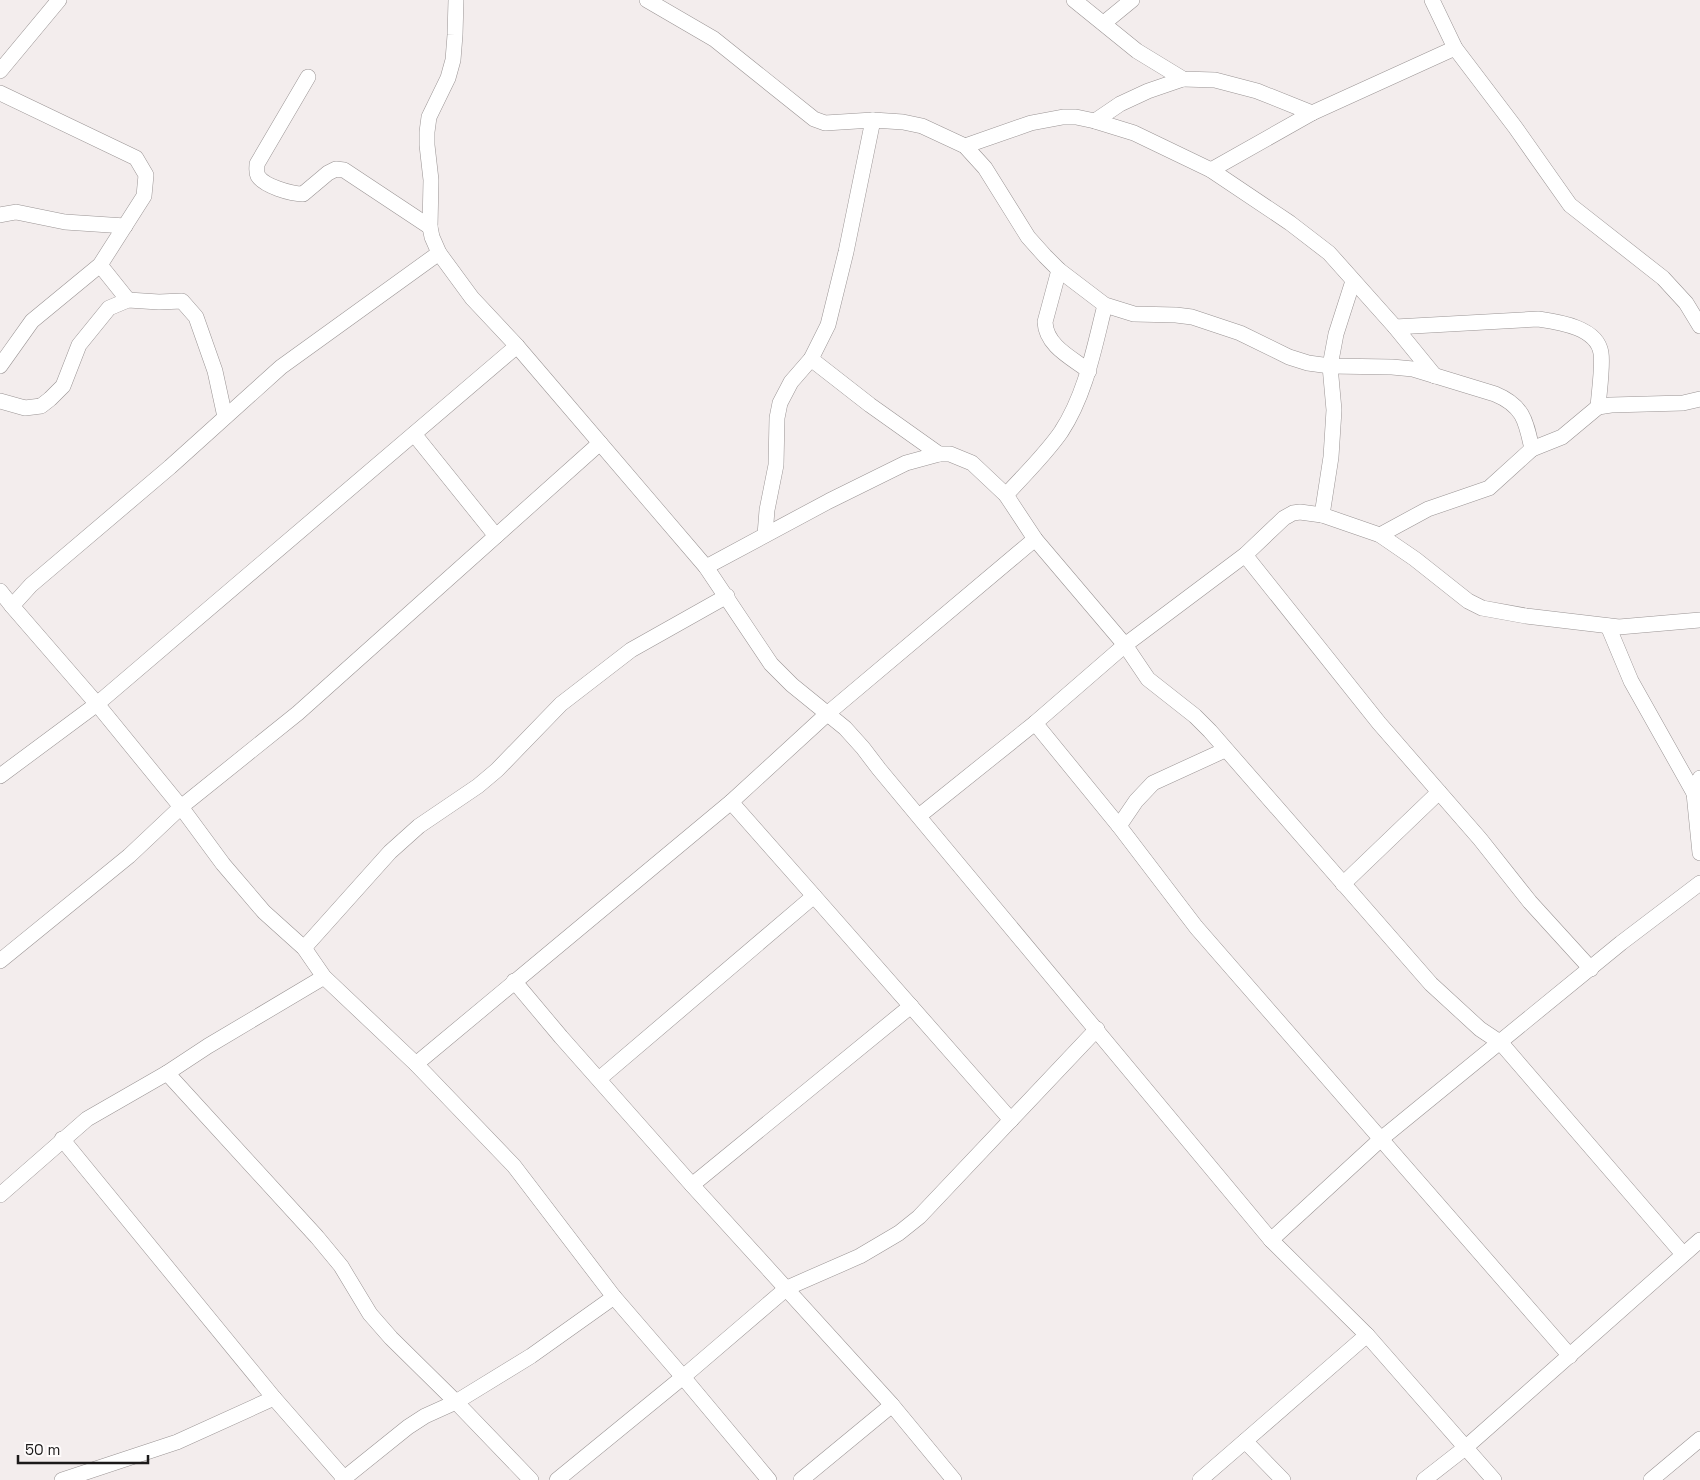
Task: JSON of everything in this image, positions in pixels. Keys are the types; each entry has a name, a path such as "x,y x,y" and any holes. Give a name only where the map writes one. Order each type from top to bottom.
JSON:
{"street":[{"path":"0,70 60,0"},
{"path":"456,0 456,35 453,60 448,78 429,117 427,132 431,180 430,227 439,253 472,298 517,346 706,567 771,664 792,686 854,737 1271,1240 1367,1335 1494,1480"},
{"path":"647,0 714,38 814,119 826,123 873,120 903,122 922,126 965,146 985,168 1028,237 1059,270 1105,305 1134,314 1192,317 1240,332 1289,357 1308,363 1330,366 1413,368 1436,377 1504,397 1518,409 1525,420 1532,449"},
{"path":"1074,0 1137,51 1183,79"},
{"path":"1104,23 1132,0"},
{"path":"1432,0 1455,48 1515,127 1570,205 1663,278 1686,303 1700,326"},
{"path":"1211,170 1312,113 1455,48"},
{"path":"308,76 257,164 256,172 258,177 265,183 288,192 303,194 328,173 336,169 344,170 430,227"},
{"path":"1095,121 1120,104 1148,91 1183,79 1214,80 1257,91 1312,113"},
{"path":"0,93 136,158 146,175 144,196 100,264 32,321 1,364"},
{"path":"965,146 1050,118 1076,117 1134,133 1211,170 1290,223 1329,254 1395,327 1436,377"},
{"path":"765,535 767,510 776,465 777,418 780,403 791,382 811,359 828,325 873,120"},
{"path":"0,215 16,212 65,222 125,226"},
{"path":"12,606 31,585 170,467 280,367 439,253"},
{"path":"100,264 128,300"},
{"path":"1059,270 1045,322 1045,329 1056,346 1089,370"},
{"path":"1322,516 1331,457 1333,420 1330,366 1336,334 1354,281"},
{"path":"0,401 25,408 41,406 45,403 63,386 79,345 109,308 128,300 182,301 196,317 215,371 225,417"},
{"path":"1006,495 1061,432 1074,409 1089,370 1105,305"},
{"path":"1395,327 1538,318 1577,327 1593,338 1601,352 1598,407"},
{"path":"0,776 97,704 517,346"},
{"path":"811,359 870,405 939,454"},
{"path":"1380,535 1422,512 1489,488 1532,449 1562,437 1598,407 1683,402 1700,399"},
{"path":"414,434 496,536"},
{"path":"0,960 129,856 181,807 298,713 600,443"},
{"path":"706,567 829,501 906,463 939,454 950,454 972,464 1006,495 1035,539 1125,645 1148,678 1195,716 1431,984 1480,1029 1501,1043 1683,1254"},
{"path":"919,816 1035,723 1125,645 1245,555 1284,518 1293,513 1306,512 1322,516 1380,535 1415,559 1468,601 1482,608 1526,616 1619,627 1700,620"},
{"path":"416,1064 731,802 827,714 1035,539"},
{"path":"1245,555 1379,723 1480,839 1530,902 1591,969"},
{"path":"0,591 97,704 181,807 223,864 258,905 304,948 324,977 416,1064 514,1166 614,1298 683,1376 768,1480"},
{"path":"304,948 390,852 419,826 478,786 497,770 561,704 631,650 727,596"},
{"path":"1608,626 1631,682 1694,793 1700,853"},
{"path":"1035,723 1119,826 1196,928 1570,1356"},
{"path":"1119,826 1136,800 1153,783 1225,750"},
{"path":"1694,793 1700,778"},
{"path":"1343,884 1439,792"},
{"path":"731,802 1010,1120"},
{"path":"1271,1240 1381,1139 1700,883"},
{"path":"599,1079 814,896"},
{"path":"0,1195 87,1119 168,1073 208,1046 324,977"},
{"path":"514,981 692,1185 892,1405 954,1480"},
{"path":"692,1185 911,1006"},
{"path":"557,1480 787,1288 860,1256 899,1233 919,1217 1097,1029"},
{"path":"168,1073 317,1237 341,1266 370,1314 391,1338 531,1480"},
{"path":"62,1139 274,1398 343,1479 408,1427 425,1416 456,1402 531,1356 614,1298"},
{"path":"1424,1480 1465,1448 1700,1240"},
{"path":"1200,1480 1367,1335"},
{"path":"62,1480 178,1442 274,1398"},
{"path":"801,1480 892,1405"},
{"path":"1651,1480 1700,1439"},
{"path":"1245,1441 1283,1480"}]}
